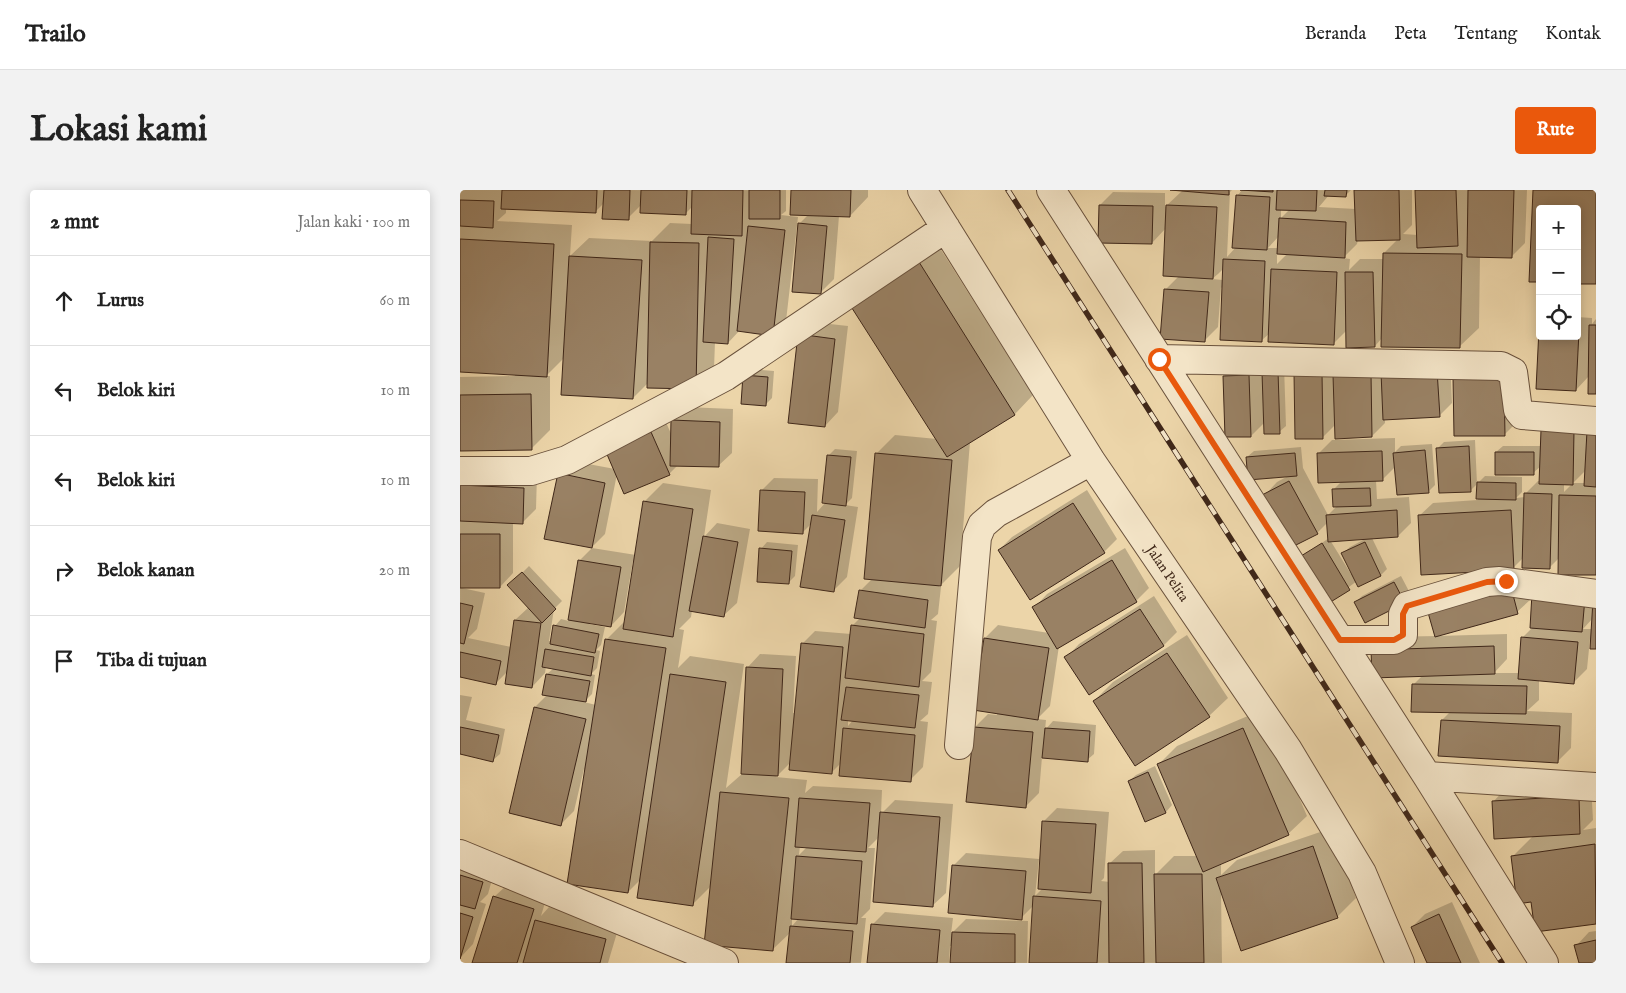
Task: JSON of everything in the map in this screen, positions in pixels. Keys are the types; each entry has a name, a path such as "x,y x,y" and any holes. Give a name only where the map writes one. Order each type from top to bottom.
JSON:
{"street":[{"name":"Jalan Pelita","path":"922,190 1092,461 1293,758 1362,873 1400,963"},
{"path":"1051,190 1427,776 1544,963"},
{"path":"460,471 531,472 568,460 726,376 946,228"},
{"path":"1159,359 1502,366 1513,372 1518,410 1522,415 1596,421"},
{"path":"959,745 978,537 982,524 996,513 1092,461"},
{"path":"1340,640 1394,640 1403,635 1403,614 1407,606 1487,582 1506,581 1596,594"},
{"path":"1427,776 1596,787"},
{"path":"460,854 724,963"}],"building":[{"path":"502,190 597,190 596,213 501,209"},
{"path":"604,190 630,190 629,220 602,219"},
{"path":"641,190 687,190 686,215 640,213"},
{"path":"692,190 743,190 742,236 691,234"},
{"path":"749,190 780,190 780,219 749,219"},
{"path":"791,190 851,190 850,217 790,215"},
{"path":"1170,190 1229,190 1229,195"},
{"path":"1240,190 1273,190 1273,192"},
{"path":"1277,190 1317,190 1316,211 1276,210"},
{"path":"1325,190 1347,190 1346,197 1324,196"},
{"path":"1354,190 1399,190 1400,240 1356,241"},
{"path":"1415,190 1456,190 1458,246 1417,248"},
{"path":"1468,190 1514,190 1512,258 1467,257"},
{"path":"1533,190 1596,190 1596,284 1581,284 1581,205 1536,205 1536,282 1529,282"},
{"path":"1236,195 1270,197 1267,250 1232,248"},
{"path":"460,200 494,201 493,228 460,226"},
{"path":"1099,205 1153,206 1152,244 1098,243"},
{"path":"1166,205 1217,207 1213,279 1163,276"},
{"path":"1279,218 1346,222 1345,258 1277,254"},
{"path":"798,223 827,226 821,294 792,292"},
{"path":"748,226 785,230 773,336 737,331"},
{"path":"708,237 734,239 728,344 703,342"},
{"path":"460,239 554,244 547,377 460,372"},
{"path":"650,242 699,243 696,389 647,388"},
{"path":"1383,253 1462,254 1460,348 1381,347"},
{"path":"569,256 642,260 633,399 561,395"},
{"path":"1223,259 1265,261 1262,342 1220,340"},
{"path":"919,262 1015,415 947,457 850,305"},
{"path":"1271,269 1337,272 1334,345 1268,342"},
{"path":"1345,272 1373,272 1375,347 1346,348"},
{"path":"1164,289 1209,292 1205,342 1160,339"},
{"path":"1589,325 1596,325 1596,394 1588,394"},
{"path":"798,334 835,339 825,427 788,423"},
{"path":"1538,340 1579,340 1576,391 1536,389"},
{"path":"1437,370 1440,417 1383,420 1381,372"},
{"path":"1278,371 1280,434 1264,434 1262,372"},
{"path":"1294,373 1322,373 1323,439 1295,439"},
{"path":"1371,374 1372,437 1335,439 1333,375"},
{"path":"743,375 768,377 766,406 741,404"},
{"path":"1249,375 1251,437 1225,437 1223,376"},
{"path":"1453,377 1504,377 1505,436 1454,436"},
{"path":"531,394 532,450 460,451 460,395"},
{"path":"671,420 720,422 719,467 670,466"},
{"path":"1541,430 1574,431 1573,485 1539,484"},
{"path":"1587,431 1596,431 1596,487 1584,486"},
{"path":"651,432 670,475 624,494 606,452"},
{"path":"1469,446 1471,492 1439,493 1436,448"},
{"path":"1425,450 1429,493 1397,495 1393,453"},
{"path":"1382,451 1383,481 1318,483 1317,453"},
{"path":"1495,452 1534,452 1534,475 1495,475"},
{"path":"875,453 952,460 941,586 864,579"},
{"path":"1295,453 1297,476 1248,480 1246,457"},
{"path":"827,455 851,457 846,506 822,503"},
{"path":"558,473 605,483 592,548 544,539"},
{"path":"1289,481 1318,534 1290,548 1262,495"},
{"path":"1477,482 1516,483 1516,500 1476,499"},
{"path":"460,485 524,488 523,524 460,521"},
{"path":"1370,488 1371,506 1333,507 1332,489"},
{"path":"760,490 805,492 803,534 758,531"},
{"path":"1524,493 1552,494 1550,569 1522,568"},
{"path":"1559,495 1596,496 1596,575 1558,575"},
{"path":"643,501 693,509 673,637 623,629"},
{"path":"1073,503 1105,553 1030,600 998,550"},
{"path":"1397,510 1398,537 1328,542 1326,515"},
{"path":"1511,510 1514,570 1421,575 1418,515"},
{"path":"812,515 845,520 834,592 800,587"},
{"path":"460,534 500,534 500,588 460,588"},
{"path":"703,536 738,542 724,617 689,611"},
{"path":"1365,542 1381,576 1358,587 1341,553"},
{"path":"1322,543 1350,590 1329,603 1301,556"},
{"path":"759,548 792,551 789,584 757,582"},
{"path":"578,560 621,567 611,627 568,620"},
{"path":"1112,560 1137,602 1057,649 1032,607"},
{"path":"522,572 556,609 542,623 507,585"},
{"path":"1394,582 1405,603 1365,623 1354,602"},
{"path":"1511,587 1518,614 1435,637 1427,609"},
{"path":"859,590 928,600 925,628 854,618"},
{"path":"1532,593 1585,598 1582,632 1530,628"},
{"path":"1593,600 1596,600 1596,649 1590,649"},
{"path":"460,603 473,606 464,644 460,643"},
{"path":"1140,609 1164,646 1089,695 1064,657"},
{"path":"514,620 541,623 532,688 505,684"},
{"path":"553,625 599,634 595,653 550,644"},
{"path":"851,625 924,634 919,687 845,678"},
{"path":"1521,637 1578,642 1574,684 1518,679"},
{"path":"984,638 1049,648 1038,720 973,710"},
{"path":"605,639 666,648 628,893 567,884"},
{"path":"801,643 843,647 832,774 789,770"},
{"path":"1494,646 1495,674 1372,678 1371,650"},
{"path":"545,649 594,657 591,676 542,667"},
{"path":"460,652 501,661 496,685 460,677"},
{"path":"1167,653 1210,717 1135,766 1093,701"},
{"path":"746,667 783,669 778,776 741,774"},
{"path":"546,674 590,681 586,702 542,695"},
{"path":"670,674 726,682 693,906 637,898"},
{"path":"1412,684 1527,686 1526,714 1411,712"},
{"path":"846,687 919,695 915,728 841,720"},
{"path":"534,707 586,719 561,826 509,813"},
{"path":"1441,720 1560,726 1558,763 1438,756"},
{"path":"460,727 499,735 493,762 460,754"},
{"path":"974,727 1033,732 1026,808 966,802"},
{"path":"843,728 915,735 911,782 839,776"},
{"path":"1045,728 1090,731 1088,762 1042,758"},
{"path":"1243,728 1289,835 1203,872 1157,764"},
{"path":"1148,772 1166,813 1145,822 1128,781"},
{"path":"720,792 789,798 773,951 704,945"},
{"path":"1579,796 1580,834 1494,839 1492,801"},
{"path":"799,798 870,803 866,852 795,847"},
{"path":"880,812 940,817 933,907 873,902"},
{"path":"1042,821 1096,824 1091,893 1038,889"},
{"path":"1595,844 1596,924 1535,932 1531,902 1517,904 1511,856"},
{"path":"1313,846 1338,918 1241,951 1216,878"},
{"path":"796,856 862,861 857,924 791,919"},
{"path":"1108,863 1142,863 1144,963 1109,963"},
{"path":"952,865 1026,871 1022,920 948,913"},
{"path":"1154,874 1202,874 1204,963 1156,963"},
{"path":"460,875 483,882 475,909 460,905"},
{"path":"493,896 534,909 517,963 472,963"},
{"path":"1033,896 1101,901 1097,963 1029,963"},
{"path":"460,913 473,917 460,959"},
{"path":"1439,914 1461,963 1427,963 1411,927"},
{"path":"535,920 606,939 600,963 523,963"},
{"path":"871,924 940,930 937,963 867,963"},
{"path":"790,926 853,931 850,963 786,963"},
{"path":"952,932 1015,934 1015,963 950,963"},
{"path":"1596,940 1596,963 1579,963 1574,945"}],"railway":[{"path":"1008,190 1502,963"}],"route":[{"path":"1159,359 1340,640 1394,640 1403,635 1403,614 1407,606 1487,582 1506,581"}]}
